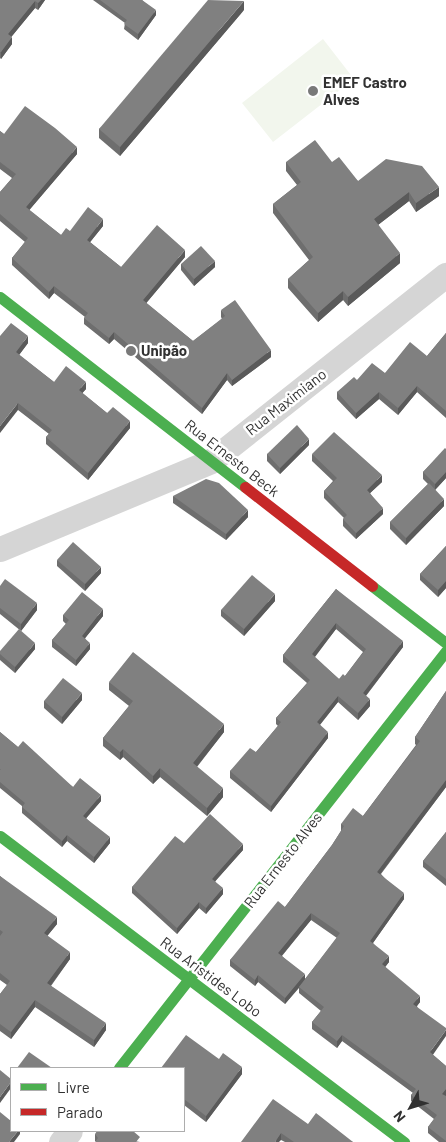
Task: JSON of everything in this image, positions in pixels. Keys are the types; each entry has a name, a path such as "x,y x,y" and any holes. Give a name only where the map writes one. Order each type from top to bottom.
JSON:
{"street":[{"name":"Rua Maximiano","path":"0,549 211,461 446,275"},
{"name":"Rua Ernesto Beck","path":"0,297 446,644"},
{"name":"Rua Ernesto Alves","path":"120,1067 446,651"},
{"name":"Rua Aristides Lobo","path":"0,836 404,1142"},
{"path":"61,1142 69,1132"}],"shaded area":[{"path":"323,39 354,79 273,142 242,103"}],"building":[{"path":"0,0 41,0 38,3 35,1 8,34 12,37 1,52 0,52"},
{"path":"100,0 142,0 156,10 138,34 124,24 127,20"},
{"path":"208,0 244,1 120,147 99,129"},
{"path":"25,106 77,147 26,207 61,235 66,228 70,231 88,207 103,219 87,240 121,267 157,225 185,250 143,300 193,341 225,316 221,310 235,300 271,350 232,380 227,373 202,408 114,332 109,338 84,318 88,313 54,286 49,292 12,258 28,238 0,214 0,192 16,174 0,162 0,131 4,134"},
{"path":"315,140 332,162 339,157 358,181 386,159 422,166 439,187 416,203 409,192 374,219 400,253 348,297 343,291 318,313 288,279 313,257 273,204 301,182 286,162"},
{"path":"201,246 215,261 194,279 181,264"},
{"path":"11,323 28,336 16,352 54,382 66,366 86,382 79,390 107,413 113,407 130,421 88,473 46,437 52,430 18,403 0,426 0,336"},
{"path":"446,333 446,411 417,386 398,408 379,392 356,413 337,392 354,377 357,380 372,363 385,373 410,342 427,356"},
{"path":"297,425 309,439 280,468 267,454"},
{"path":"334,432 382,475 367,490 383,508 356,533 343,519 347,515 324,491 337,478 312,454"},
{"path":"445,448 446,472 435,484 423,472"},
{"path":"206,479 219,483 248,510 226,534 173,496"},
{"path":"429,483 444,499 406,538 390,522"},
{"path":"73,542 101,567 85,584 57,560"},
{"path":"446,546 446,581 438,590 420,574"},
{"path":"252,575 275,594 244,629 221,610"},
{"path":"5,579 37,603 21,624 0,608 0,586"},
{"path":"336,589 403,641 363,693 370,699 358,713 338,696 317,722 328,732 271,806 230,771 250,748 256,752 281,722 276,718 310,680 283,655","holes":["336,623 366,649 345,676 343,674 339,679 312,654"]},
{"path":"82,592 103,609 82,636 90,643 76,660 52,640 69,620 63,615"},
{"path":"19,629 35,643 15,667 0,654 0,651"},
{"path":"133,652 224,724 193,763 223,788 207,808 160,768 153,776 123,749 120,752 103,738 133,701 109,682"},
{"path":"63,678 82,693 62,717 44,701"},
{"path":"446,691 446,780 377,872 404,893 370,941 389,956 382,964 420,996 413,1004 446,1028 430,1052 446,1066 446,1089 442,1094 446,1096 446,1141 428,1127 437,1115 411,1095 416,1089 342,1035 337,1041 312,1022 324,1007 299,987 340,933 311,913 278,953 305,974 285,998 258,975 255,980 230,960 278,901 285,907 332,845 344,826 341,824 353,808 363,816 420,741 415,737"},
{"path":"0,732 18,747 23,741 73,787 80,778 101,795 83,816 110,837 94,857 67,835 62,841 22,807 25,803 0,782"},
{"path":"210,814 243,844 212,879 223,888 206,908 199,902 177,928 132,887 175,836 184,843"},
{"path":"446,832 446,879 423,861"},
{"path":"0,876 57,917 44,933 70,952 47,983 106,1023 94,1040 35,1000 11,1032 0,1024 0,994 10,981 0,973 0,936 3,932 0,930"},
{"path":"186,1035 219,1059 223,1053 242,1067 206,1116 185,1100 185,1067 162,1067"},
{"path":"29,1052 51,1067 18,1067"},
{"path":"0,1070 10,1078 10,1083 0,1097"},
{"path":"273,1099 308,1124 316,1113 353,1142 294,1142 281,1133 275,1142 241,1142"},
{"path":"0,1112 10,1120 10,1132 17,1132 9,1142 0,1142"},
{"path":"96,1132 134,1132 140,1137 136,1142 95,1142 98,1138 95,1134"}],"traffic: fast":[{"path":"0,297 245,487"},
{"path":"372,586 446,643"},
{"path":"120,1067 446,651"},
{"path":"0,836 404,1142"}],"traffic: jam":[{"path":"245,487 372,586"}],"place":[{"name":"EMEF Castro Alves","path":"313,91"},
{"name":"Unipão","path":"131,351"}]}
